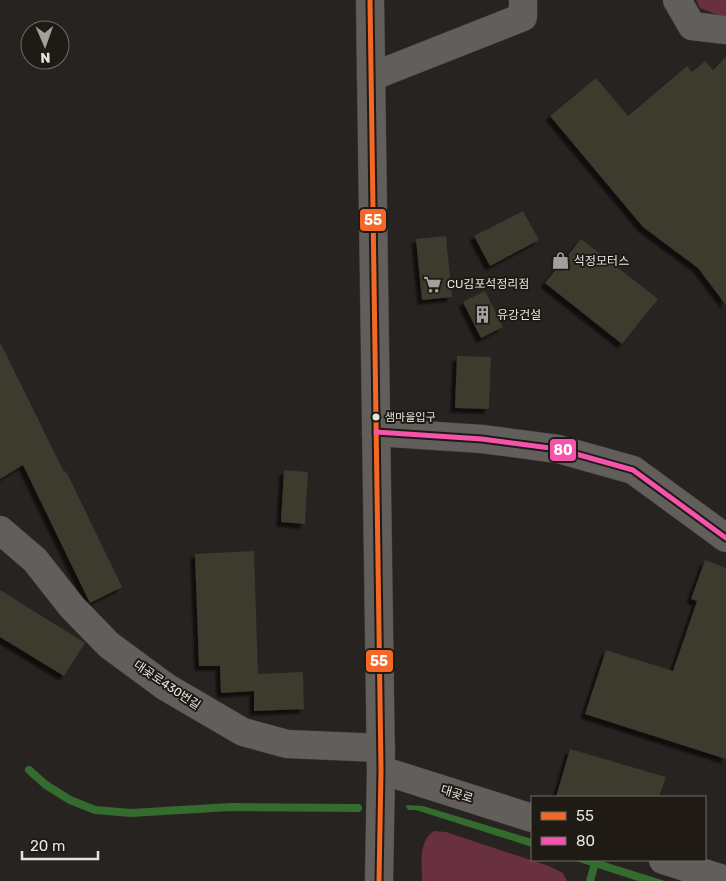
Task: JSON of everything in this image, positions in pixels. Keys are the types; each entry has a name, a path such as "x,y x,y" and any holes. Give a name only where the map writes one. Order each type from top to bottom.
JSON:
{"street":[{"path":"370,0 381,759 379,881"},
{"path":"371,77 524,17 523,0"},
{"path":"677,0 692,26 726,30"},
{"path":"376,432 482,440 558,449 633,470 726,538"},
{"name":"대곶로430번길","path":"0,530 35,560 72,607 109,645 166,687 243,732 287,744 381,759"},
{"name":"대곶로","path":"381,759 531,818"},
{"path":"665,861 726,880"}],"shaded area":[{"path":"696,0 726,0 726,18 700,8"},
{"path":"406,806 423,806 531,839 531,847 416,810 408,810"},
{"path":"434,831 446,832 549,866 563,873 567,881 422,881 422,853 425,841"},
{"path":"576,861 601,861 665,881 638,881"}],"building":[{"path":"726,57 726,305 698,268 643,227 550,116 596,78 628,116 687,66 692,72 705,61 713,70"},
{"path":"523,211 539,240 490,266 474,236"},
{"path":"446,236 452,297 422,300 416,239"},
{"path":"581,239 658,299 622,344 545,283"},
{"name":"유강건설","path":"485,291 503,327 481,338 463,302"},
{"path":"0,342 64,472 66,471 122,587 90,603 23,465 0,479"},
{"path":"457,356 491,357 489,409 455,408"},
{"path":"284,470 308,472 305,524 281,522"},
{"path":"254,551 258,674 303,672 304,709 254,711 254,691 221,693 220,666 199,666 195,554"},
{"path":"705,560 726,568 726,759 585,714 606,650 673,671 697,601 691,599"},
{"path":"0,590 85,643 64,676 0,637"},
{"path":"570,749 666,777 659,796 556,796"}],"waterway":[{"path":"29,770 46,785 70,800 95,810 131,813 230,807 358,808"},
{"path":"590,881 595,863"}],"transit line":[{"name":"55","path":"370,0 381,770 379,881"},
{"name":"80","path":"376,432 482,439 558,449 633,470 726,538"}],"place":[{"name":"석정모터스","path":"560,261"},
{"name":"CU김포석정리점","path":"433,284"},
{"name":"유강건설","path":"483,315"},
{"name":"샘마을입구","path":"376,417"}]}
